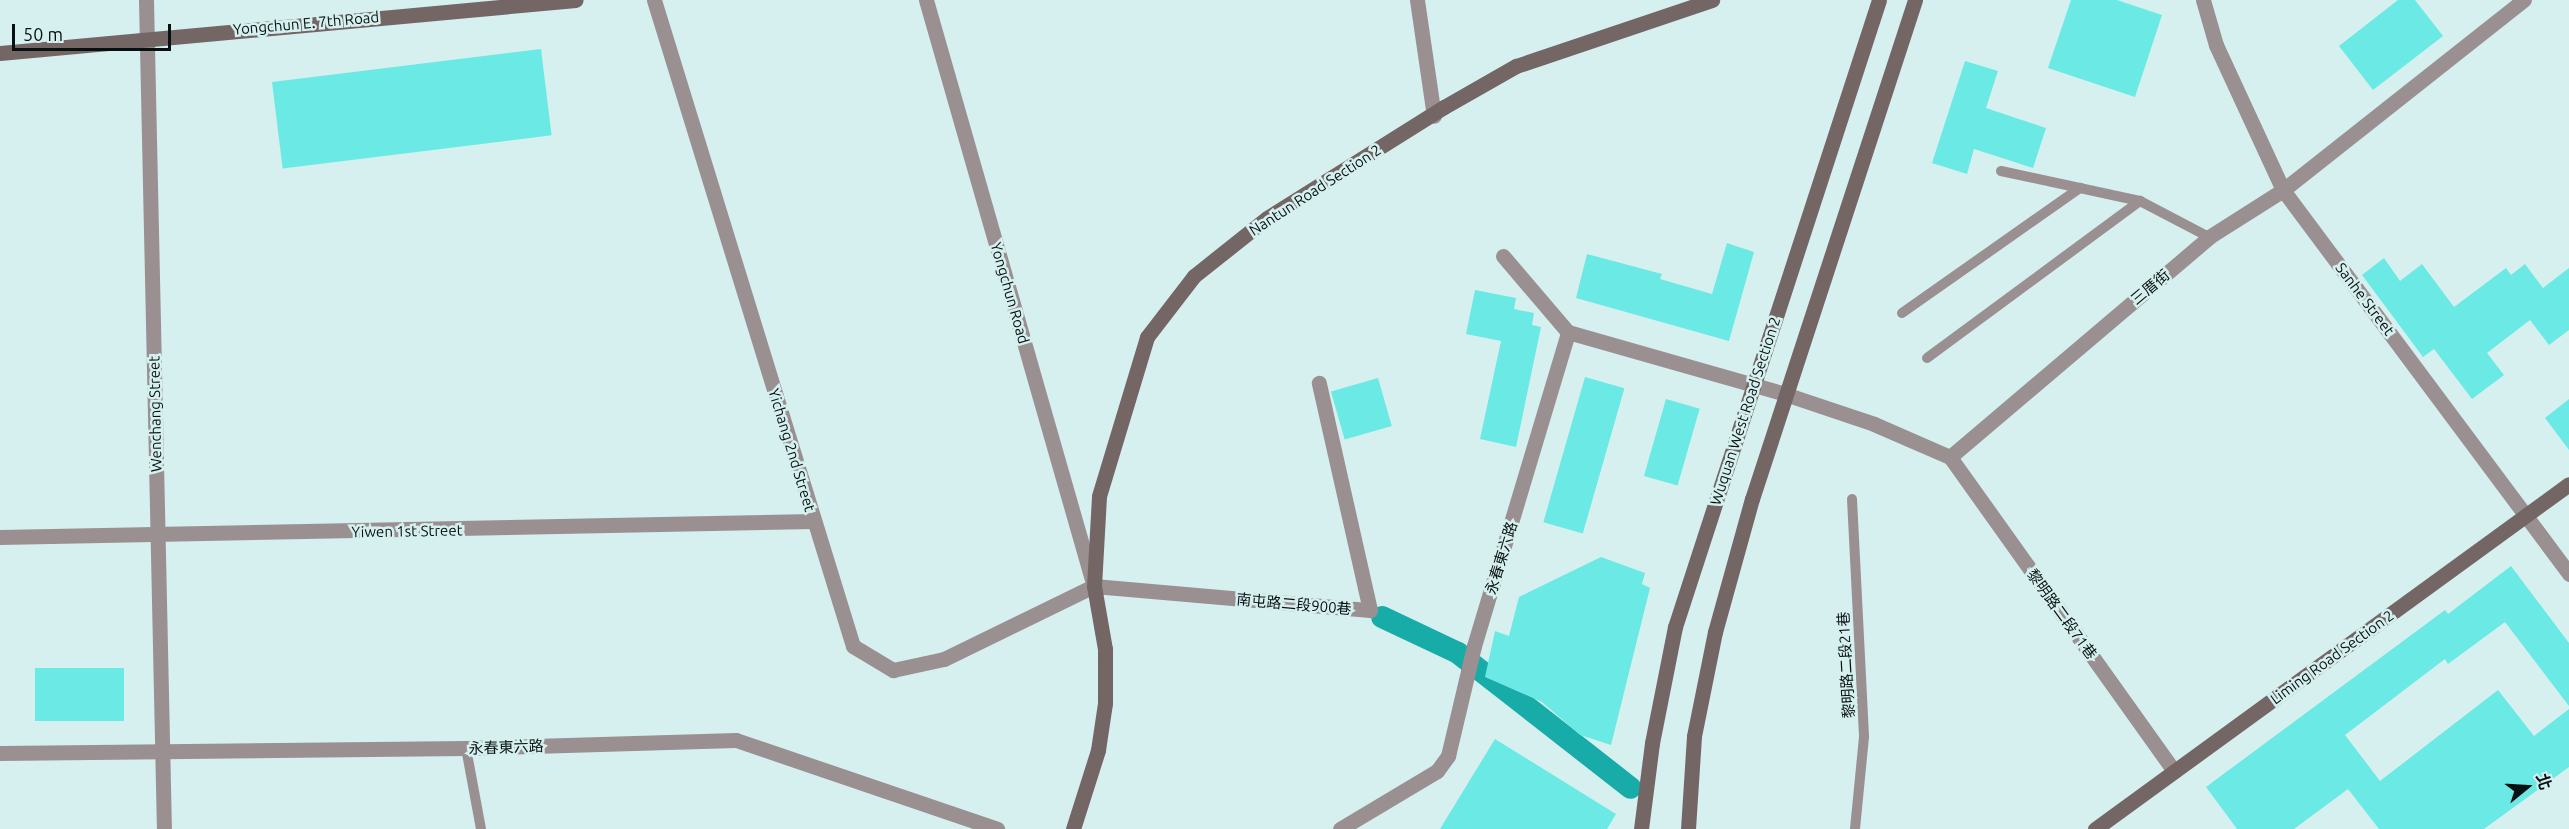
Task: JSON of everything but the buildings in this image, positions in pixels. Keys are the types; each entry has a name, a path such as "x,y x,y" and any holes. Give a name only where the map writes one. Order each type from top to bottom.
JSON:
{"main road":[{"name":"Yongchun E. 7th Road","path":"0,53 576,0"},
{"name":"Nantun Road Section 2","path":"1073,829 1098,750 1105,703 1105,649 1094,586 1099,496 1147,337 1194,276 1267,218 1516,66 1712,0"},
{"name":"Wuquan West Road Section 2","path":"1641,829 1652,743 1675,627 1879,0"},
{"path":"1688,829 1694,736 1715,632 1785,394 1915,0"},
{"name":"Liming Road Section 2","path":"2095,829 2569,484"}],"street":[{"name":"Wenchang Street","path":"146,0 164,829"},
{"name":"Yichang 2nd Street","path":"654,0 853,646 893,670 944,659 1094,586"},
{"name":"Yongchun Road","path":"926,0 1094,586"},
{"path":"1417,0 1434,116"},
{"name":"Sanhe Street","path":"2203,0 2216,45 2283,189 2569,574"},
{"name":"三厝街","path":"1950,457 2209,237 2283,189 2524,0"},
{"path":"1503,256 1568,332 1785,394 1874,424 1950,457"},
{"name":"永春東六路","path":"1340,829 1437,771 1448,756 1474,646 1568,332"},
{"name":"南屯路二段900巷","path":"1094,586 1370,610 1319,382"},
{"name":"黎明路二段71巷","path":"1950,457 2174,771"},
{"name":"Yiwen 1st Street","path":"0,537 158,537 814,521"},
{"name":"永春東六路","path":"0,753 466,748 736,740 997,829"}],"lane":[{"path":"2001,171 2140,201 2209,237"},
{"path":"1902,313 2080,188"},
{"path":"1927,358 2140,201"},
{"name":"黎明路二段21巷","path":"1852,500 1864,737 1856,829"},
{"path":"466,748 481,829"}],"waterway":[{"path":"1382,617 1458,653 1631,788"}]}
